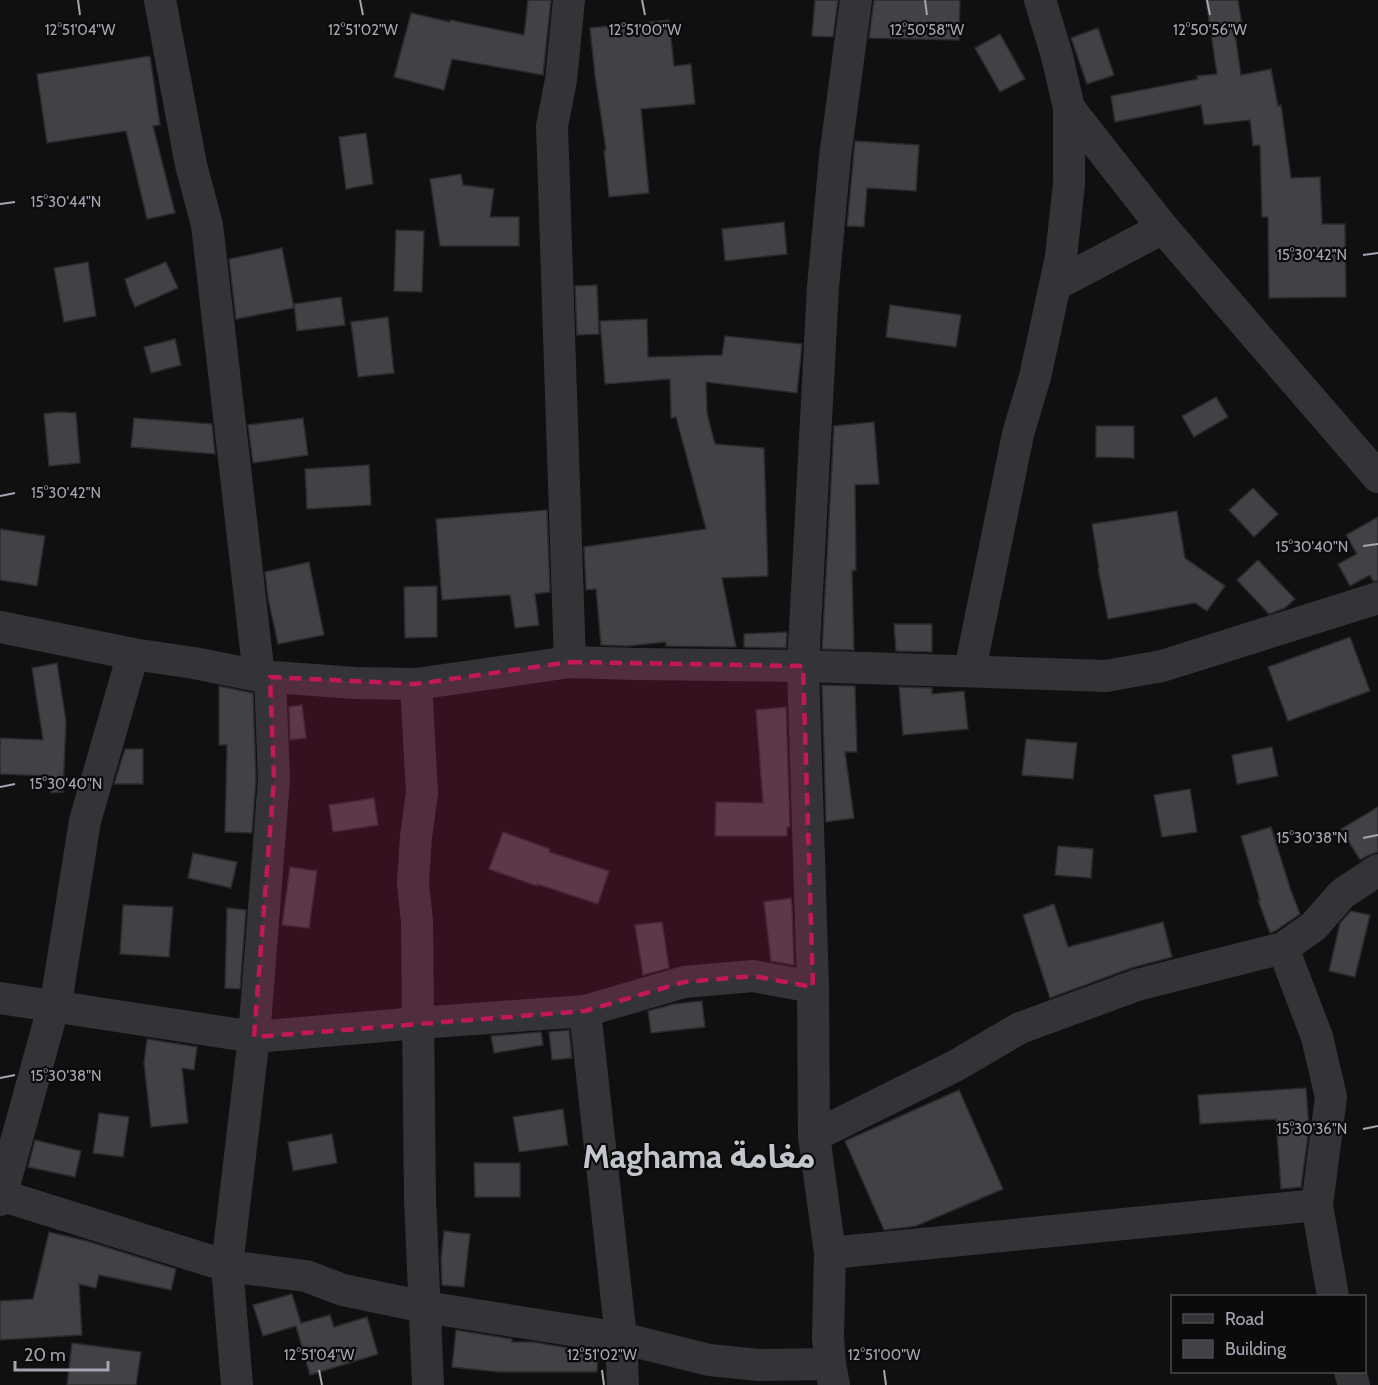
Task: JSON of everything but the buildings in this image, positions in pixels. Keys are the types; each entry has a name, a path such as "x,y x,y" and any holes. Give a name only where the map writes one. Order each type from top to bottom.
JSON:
{"street":[{"path":"160,0 191,165 207,225 265,676 274,779 254,1037 227,1266 237,1385"},
{"path":"569,0 561,80 552,126 570,662"},
{"path":"133,654 85,820 58,990 0,1197 227,1266 306,1276 343,1290 425,1307 621,1338 709,1360 832,1374 828,1337 830,1253 814,1136 813,987 803,666 823,287 835,157 856,0"},
{"path":"970,670 1018,434 1035,377 1061,257 1069,184 1069,108 1057,56 1040,0"},
{"path":"1069,108 1163,228 1378,477"},
{"path":"1055,285 1163,228"},
{"path":"0,627 133,654 265,676 356,683 416,684 570,662 970,670 1106,676 1162,666 1378,598"},
{"path":"416,684 422,793 413,883 417,922 420,1199 428,1385"},
{"path":"814,1136 955,1066 1020,1028 1137,985 1283,948 1314,926 1342,894 1378,870"},
{"path":"1283,948 1317,1037 1331,1097 1317,1204 1333,1295"},
{"path":"0,998 254,1037 585,1011 684,982 753,976 813,987"},
{"path":"585,1011 621,1338 623,1385"},
{"path":"830,1253 1317,1204"}],"highlighted area":[{"path":"570,662 803,666 813,987 753,976 684,982 585,1011 254,1037 274,779 270,677 416,684"}],"district":[{"name":"Maghama مغامة","path":"699,1156"}]}
